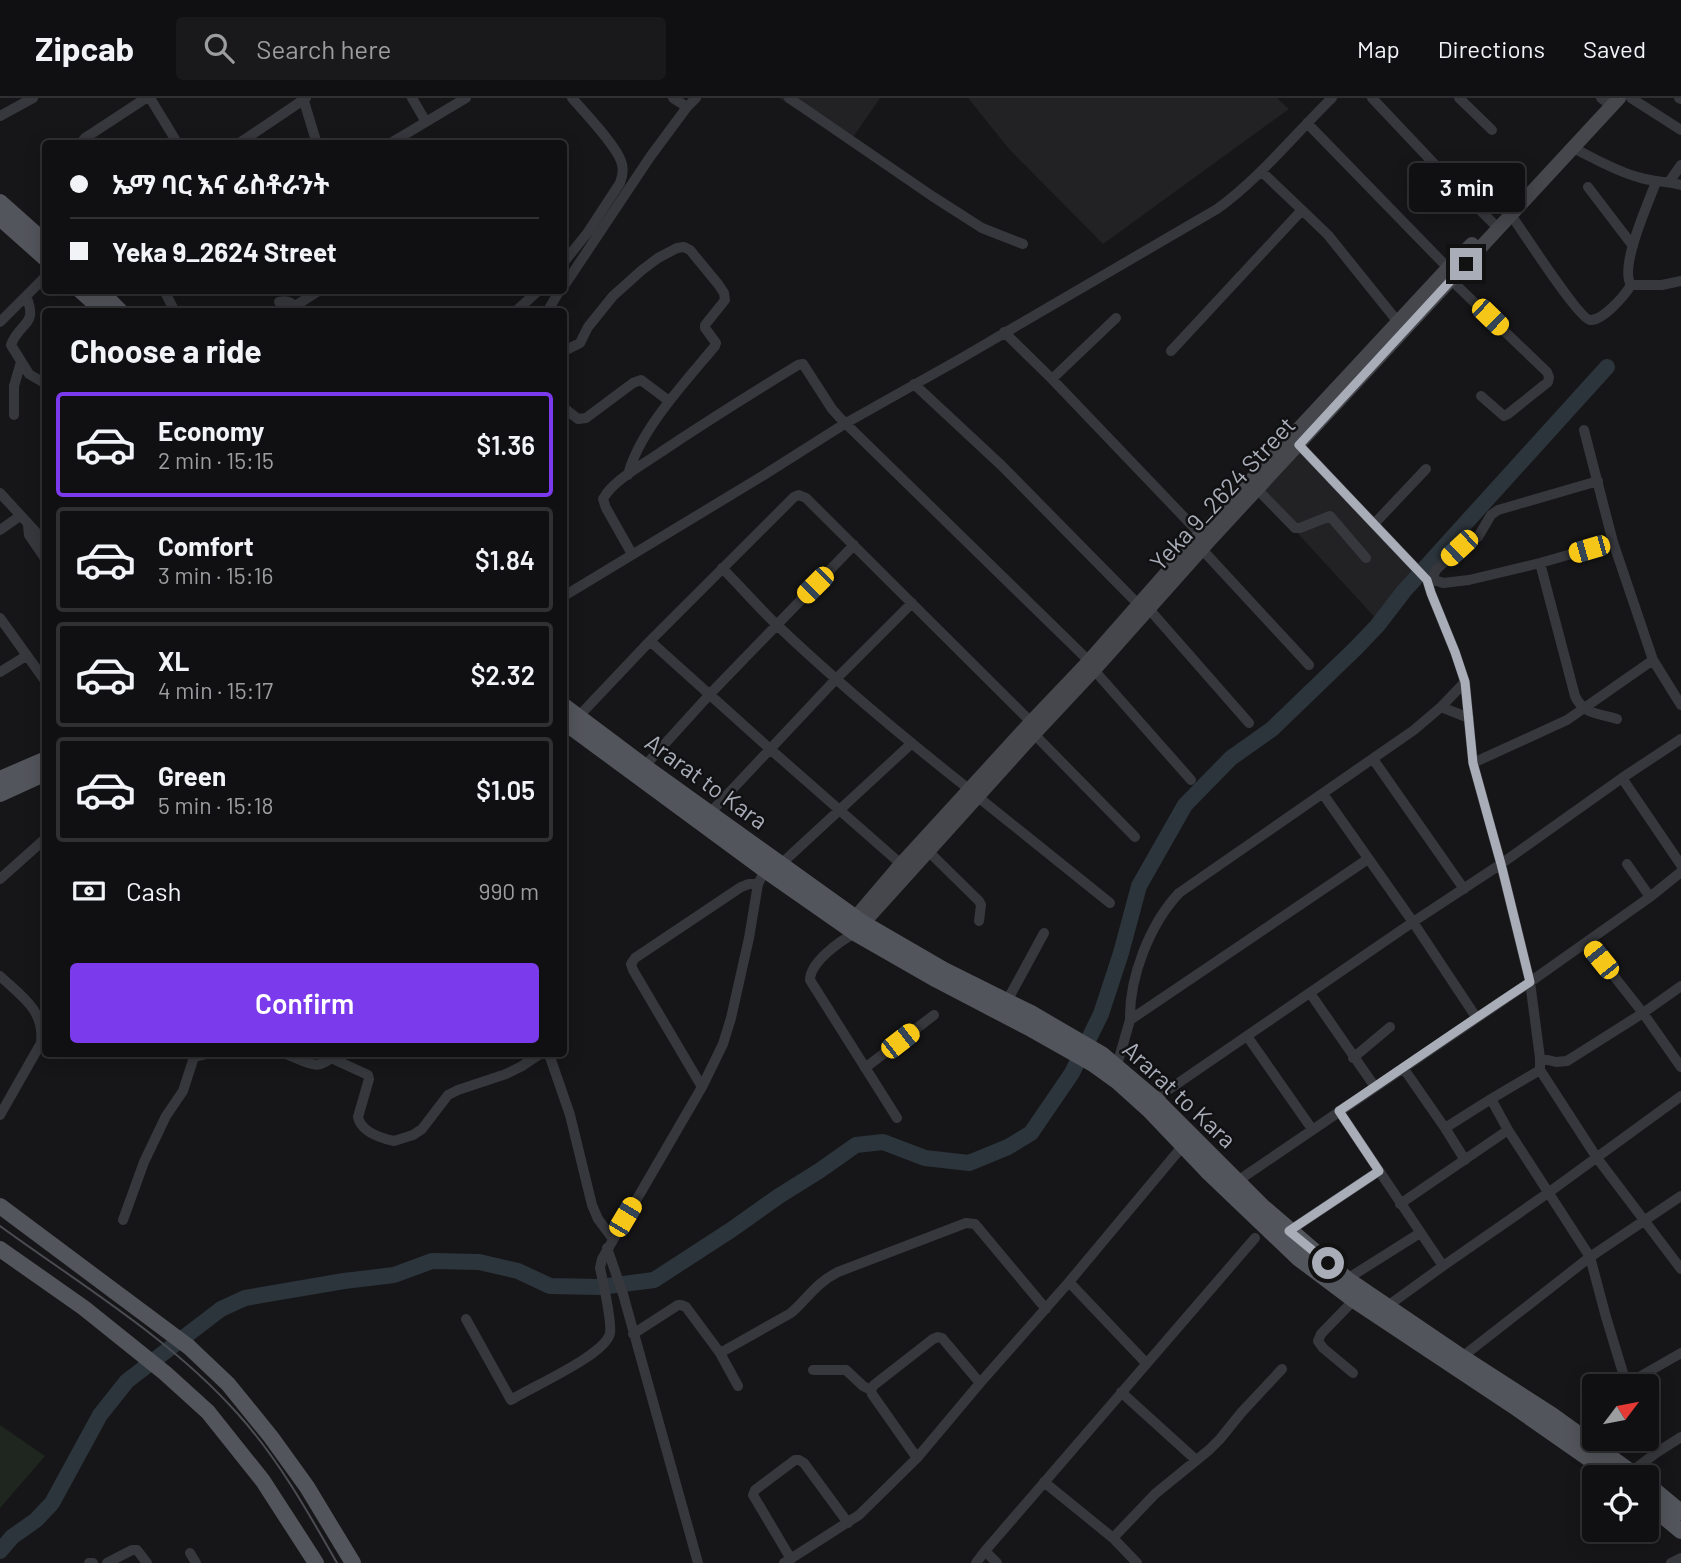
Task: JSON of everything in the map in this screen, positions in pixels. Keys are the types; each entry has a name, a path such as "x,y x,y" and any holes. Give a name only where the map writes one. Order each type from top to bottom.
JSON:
{"main road":[{"name":"Yeka 9_2624 Street","path":"1201,541 1299,445 1534,175 1608,99"},
{"name":"Yeka 9_2624 Street","path":"852,928 883,893 928,852 974,793 1144,607 1398,321 1511,215 1573,148 1608,99"},
{"path":"0,202 42,239"},
{"path":"2,223 42,256"},
{"path":"89,294 101,308"},
{"path":"92,294 115,308"},
{"name":"Ararat to Kara","path":"571,720 641,771 709,813 781,864 852,928"},
{"path":"0,779 42,762"},
{"name":"Ararat to Kara","path":"641,771 762,877 852,928 1076,1046"},
{"path":"0,794 42,776"},
{"name":"Yeka 9_2624 Street","path":"883,893 901,864 974,793"},
{"name":"Ararat to Kara","path":"940,975 1007,1001 1120,1073 1155,1099 1188,1140 1209,1173 1298,1258 1354,1300 1381,1311 1462,1357 1548,1421"},
{"name":"Ararat to Kara","path":"1120,1073 1149,1110 1188,1140 1381,1311 1612,1465"},
{"path":"0,1206 189,1347 228,1384 307,1487 353,1563"},
{"path":"0,1250 85,1308 208,1412 263,1481 310,1561"},
{"path":"1659,1494 1681,1512"},
{"path":"1659,1513 1681,1531"}],"street":[{"path":"0,116 33,98"},
{"path":"83,140 148,98 175,140"},
{"path":"412,98 426,121"},
{"path":"395,140 466,98"},
{"path":"567,258 588,232 624,174 621,160 612,146 572,98"},
{"path":"673,98 687,107"},
{"path":"567,282 650,157 696,98"},
{"path":"789,98 982,228 1024,244"},
{"path":"567,594 846,423 1217,209 1231,199 1332,98"},
{"path":"1372,98 1493,223"},
{"path":"1459,98 1492,131"},
{"path":"1631,98 1681,130"},
{"path":"244,140 304,99 316,140"},
{"path":"1307,123 1549,377 1548,382 1504,416 1481,396"},
{"path":"1573,148 1634,177 1681,186"},
{"path":"1669,182 1681,165"},
{"path":"1261,170 1328,235 1398,321"},
{"path":"1631,285 1627,279 1633,246 1656,182"},
{"path":"1588,187 1633,246"},
{"path":"1171,351 1302,210"},
{"path":"1511,215 1550,272 1587,319 1601,317 1623,298 1631,285"},
{"path":"567,350 580,343 588,327 613,296 642,270 677,248 690,250 724,293 725,300 705,325 716,343 715,346 669,401 631,461 628,475"},
{"path":"0,322 42,280"},
{"path":"1631,285 1662,285 1681,281"},
{"path":"296,308 315,294"},
{"path":"519,308 534,294"},
{"path":"26,296 31,316 11,345 29,374 42,382"},
{"path":"276,307 285,300 291,302 294,308"},
{"path":"1052,379 1116,318"},
{"path":"1004,332 1052,379 1201,541 1309,665"},
{"path":"14,415 14,386 21,362"},
{"path":"632,554 606,509 603,499 607,492 732,405 801,364 805,366 832,409 1091,666 1191,780"},
{"path":"567,410 578,419 586,418 641,380 669,401"},
{"path":"914,384 1001,465 1144,607 1249,723"},
{"path":"1584,430 1613,542 1653,660 1681,705"},
{"path":"1299,445 1412,564 1427,578 1443,583 1540,564 1613,542"},
{"path":"1374,524 1426,469"},
{"path":"1427,578 1459,548 1478,537 1491,515 1498,510 1598,481"},
{"path":"1256,489 1295,528 1329,516 1366,558"},
{"path":"0,493 42,539"},
{"path":"571,720 722,568 799,495 806,498 912,603 1135,837"},
{"path":"0,530 24,521"},
{"path":"24,521 29,535 42,554"},
{"path":"641,771 776,624 855,545"},
{"path":"1540,564 1579,705 1583,709 1616,719"},
{"path":"722,568 776,624 836,680 1110,903"},
{"path":"1427,578 1465,682 1473,763 1530,982 1540,1064 1597,1158 1681,1269"},
{"path":"709,813 912,603"},
{"path":"0,618 42,676"},
{"path":"650,641 901,864"},
{"path":"0,672 26,656"},
{"path":"1473,763 1567,720 1653,660"},
{"path":"1120,1073 1135,979 1147,943 1175,898 1414,730 1465,682"},
{"path":"1441,707 1469,718"},
{"path":"1155,1099 1681,739"},
{"path":"781,864 912,743"},
{"path":"1373,759 1464,888"},
{"path":"1622,778 1681,865"},
{"path":"1323,794 1476,1017"},
{"path":"0,879 42,842"},
{"path":"928,852 979,901 979,921"},
{"path":"1130,1020 1367,859"},
{"path":"1627,864 1650,897"},
{"path":"1236,1182 1530,982 1681,872"},
{"path":"702,1087 631,964 635,958 741,887 762,877"},
{"path":"466,1319 511,1400 571,1368 606,1343 611,1330 600,1268 602,1259 702,1087 727,1034 762,877"},
{"path":"852,928 810,973 810,980 897,1118"},
{"path":"1007,1001 1044,933"},
{"path":"1587,942 1681,1067"},
{"path":"0,976 30,1003 38,1016 42,1031 41,1043 0,1115"},
{"path":"1445,1128 1540,1064 1567,1060 1681,986"},
{"path":"1310,993 1375,1087"},
{"path":"865,1068 934,1015"},
{"path":"1353,1058 1390,1027"},
{"path":"1247,1036 1312,1129"},
{"path":"123,1220 144,1162 166,1116 183,1091 191,1057"},
{"path":"294,1057 318,1066 332,1057"},
{"path":"335,1057 368,1075 359,1123 363,1128 394,1141 404,1139 422,1129 448,1095 506,1074 536,1057"},
{"path":"550,1057 570,1115 592,1205 610,1243 698,1563"},
{"path":"1404,1069 1465,1160"},
{"path":"1381,1311 1681,1096"},
{"path":"1491,1098 1508,1130 1590,1256 1624,1374"},
{"path":"1339,1111 1443,1266"},
{"path":"1400,1204 1508,1130"},
{"path":"848,1523 799,1460 795,1460 752,1495 788,1561 848,1523 859,1515 917,1458 1188,1140"},
{"path":"1289,1231 1379,1171"},
{"path":"1462,1357 1590,1256 1681,1196"},
{"path":"720,1353 791,1313 825,1278 966,1223 975,1224 1046,1309"},
{"path":"1347,1279 1420,1233"},
{"path":"976,1563 1255,1238"},
{"path":"1069,1282 1146,1363"},
{"path":"1353,1373 1318,1341 1321,1334 1354,1300"},
{"path":"633,1334 678,1305 686,1307 720,1353 738,1386"},
{"path":"871,1390 933,1339 938,1338 942,1338 980,1383"},
{"path":"1646,1374 1681,1353"},
{"path":"1112,1538 1155,1494 1220,1439 1282,1369"},
{"path":"813,1370 846,1370 871,1390 917,1458"},
{"path":"1121,1392 1196,1460"},
{"path":"1640,1465 1681,1437"},
{"path":"1044,1482 1112,1538 1136,1563"},
{"path":"107,1563 132,1550 137,1550 147,1563"},
{"path":"985,1551 997,1563"},
{"path":"1671,1563 1681,1558"}],"shaded area":[{"path":"779,98 880,98 849,143"},
{"path":"968,98 1277,98 1289,109 1103,244 1009,149"},
{"path":"1299,445 1422,574 1379,622 1257,489"},
{"path":"0,1425 45,1456 0,1508"}],"waterway":[{"path":"0,1551 12,1537 36,1520 52,1503 100,1415 127,1381 221,1309 245,1298 394,1275 432,1261 479,1262 518,1271 550,1286 600,1287 654,1280 856,1145 883,1142 925,1158 969,1163 1008,1147 1031,1133 1072,1073 1101,1014 1139,886 1185,805 1231,758 1272,729 1356,648 1404,591 1607,367"}],"tram line":[{"path":"0,1226 154,1336 211,1386 252,1430 279,1466 337,1563"}],"route":[{"path":"1328,1263 1289,1231 1379,1171 1339,1111 1530,982 1473,763 1465,682 1427,580 1299,445 1466,264"}]}
